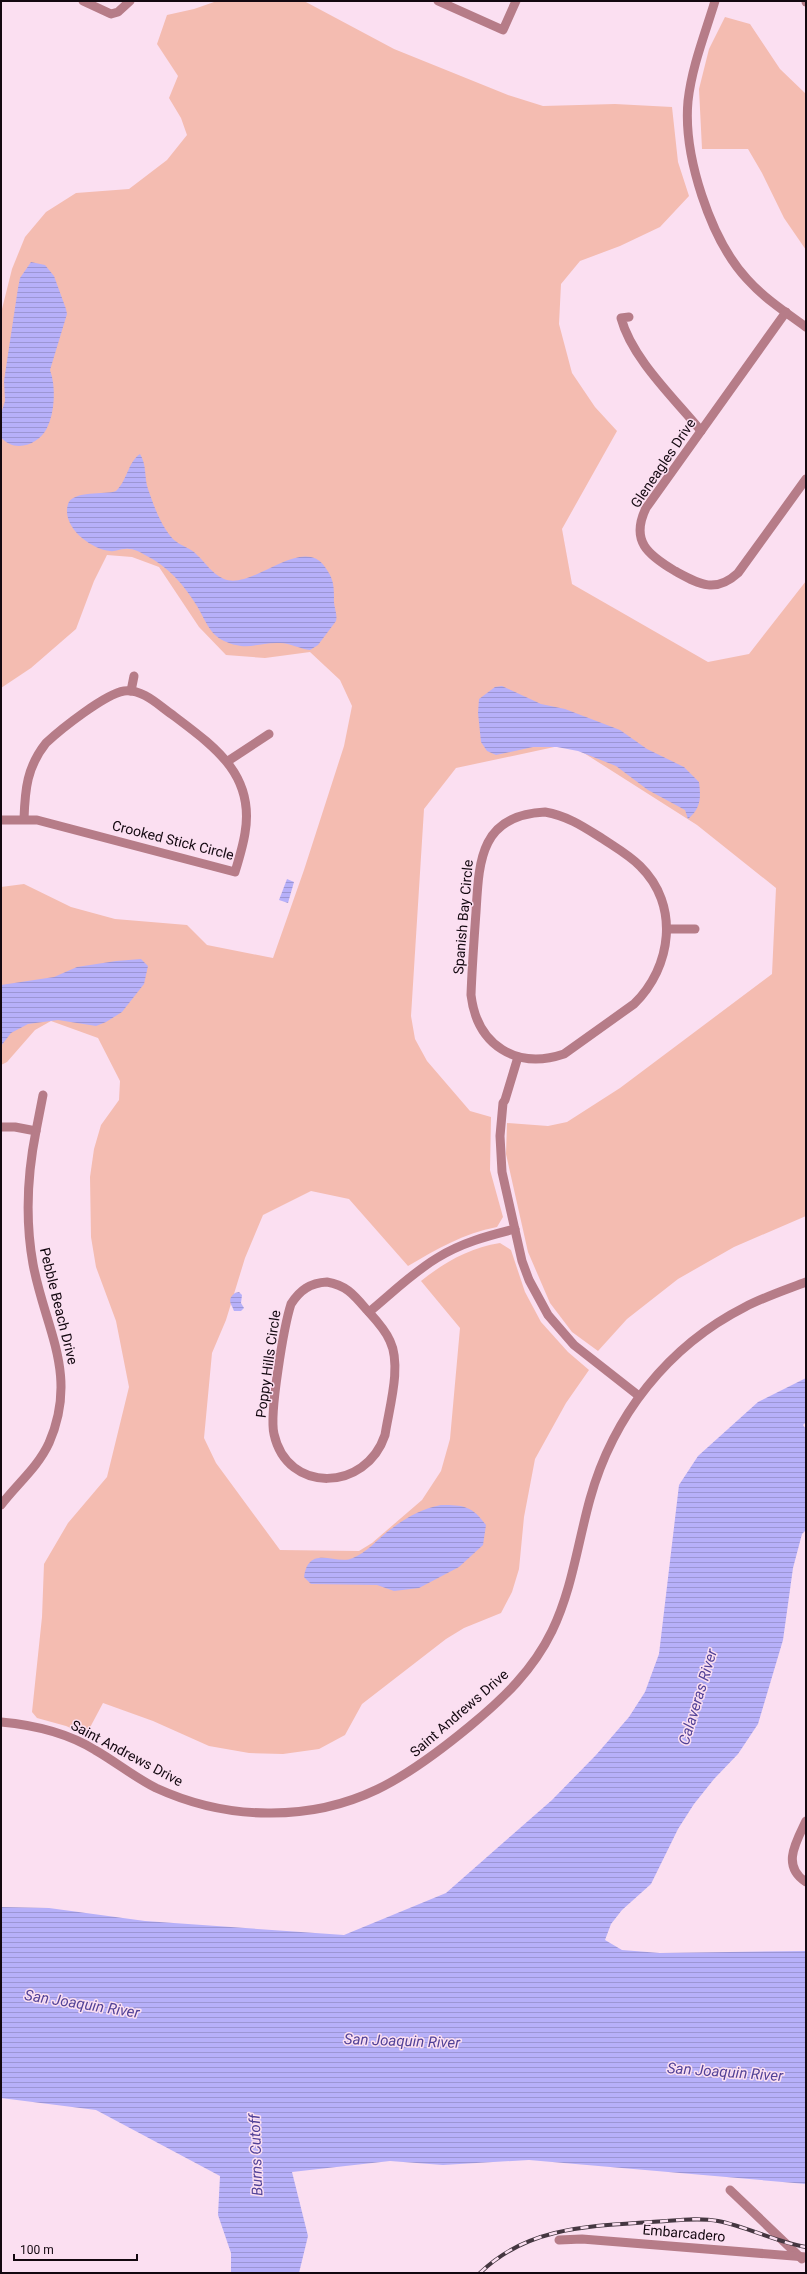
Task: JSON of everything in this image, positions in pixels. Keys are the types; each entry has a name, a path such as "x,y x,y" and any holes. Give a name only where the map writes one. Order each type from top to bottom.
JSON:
{"street":[{"path":"83,1 111,14 118,12 130,1"},
{"path":"438,1 503,30 516,1"},
{"path":"715,1 691,82 688,118 692,157 710,217 725,250 734,264 759,291 806,327"},
{"name":"Gleneagles Drive","path":"786,312 646,508 640,524 641,538 649,553 656,560 694,582 709,586 725,583 738,573 806,479"},
{"path":"629,316 621,318 625,331 635,350 701,432"},
{"path":"24,819 29,772 38,753 46,743 110,696 132,692 134,676"},
{"name":"Crooked Stick Circle","path":"1,820 24,819 235,872 245,833 246,805 238,780 228,761 210,743 147,696 132,692"},
{"path":"228,761 269,734"},
{"name":"Spanish Bay Circle","path":"534,813 556,814 577,822 641,866 650,877 660,895 667,929 666,947 658,973 643,995 634,1004 564,1054 541,1060 518,1057 499,1047 482,1030 472,1008 471,995 479,866 487,844 501,827 516,818 534,813"},
{"path":"667,929 695,929"},
{"path":"518,1057 503,1103 500,1136 502,1172 515,1229 529,1280 548,1316 574,1345 639,1396"},
{"name":"Pebble Beach Drive","path":"1,1505 30,1473 48,1444 55,1427 61,1392 59,1358 38,1285 29,1238 28,1183 43,1095"},
{"path":"1,1127 15,1127 36,1131"},
{"path":"369,1312 437,1257 471,1241 515,1229"},
{"name":"Poppy Hills Circle","path":"327,1282 336,1283 351,1292 369,1312 390,1341 395,1362 385,1435 382,1445 370,1462 352,1474 332,1479 311,1476 291,1464 283,1454 277,1445 272,1424 291,1304 301,1291 309,1286 327,1282"},
{"name":"Saint Andrews Drive","path":"1,1722 25,1725 57,1732 94,1750 156,1788 185,1799 222,1809 268,1813 309,1810 354,1800 392,1783 431,1758 498,1702 518,1683 544,1647 561,1610 590,1501 605,1456 626,1416 639,1396 670,1361 704,1331 745,1306 806,1282"},
{"path":"806,1821 792,1855 792,1862 798,1876 806,1882"},
{"path":"730,2190 804,2259"},
{"name":"Embarcadero","path":"559,2240 582,2239 804,2259"}],"shaded area":[{"path":"217,1 304,1 394,49 508,95 543,106 615,104 672,107 678,162 689,196 660,227 620,246 580,261 561,284 559,324 572,373 595,407 617,431 562,529 572,584 708,662 749,654 806,581 806,1216 734,1247 678,1279 627,1319 598,1351 572,1332 550,1303 528,1252 506,1154 507,1123 548,1126 567,1122 620,1088 772,974 776,888 697,825 576,748 559,746 456,768 424,809 411,1016 415,1039 427,1061 470,1111 491,1117 490,1170 503,1217 497,1227 462,1237 408,1266 349,1199 311,1191 263,1215 245,1258 226,1320 212,1353 204,1438 216,1463 280,1550 359,1551 372,1543 422,1500 441,1471 450,1439 460,1328 421,1281 448,1262 468,1252 500,1243 511,1250 525,1292 541,1322 568,1352 589,1370 566,1403 535,1459 524,1517 519,1569 512,1592 501,1613 464,1628 446,1639 362,1704 345,1735 319,1749 283,1754 249,1753 209,1746 153,1721 103,1703 86,1735 66,1726 37,1718 32,1712 42,1617 44,1564 68,1523 107,1477 129,1387 116,1321 96,1267 91,1237 90,1177 94,1149 101,1125 119,1100 120,1081 98,1038 51,1021 35,1030 7,1062 1,1065 1,887 24,884 71,907 115,919 187,925 207,945 273,958 304,870 344,746 352,706 340,680 310,652 265,658 226,655 199,627 159,567 132,557 107,555 94,581 76,629 31,668 1,688 1,313 12,269 25,237 46,212 76,193 129,189 167,160 187,135 181,118 169,98 178,76 157,44 167,15 194,9"},
{"path":"725,17 750,24 780,69 806,94 806,250 784,218 762,173 748,149 702,149 699,89 709,49"}],"water":[{"path":"31,262 45,265 54,276 67,314 50,370 54,399 50,422 43,434 38,439 32,443 18,446 6,442 1,437 1,414 5,401 4,381 18,288 20,278"},
{"path":"140,454 144,462 148,489 158,516 165,529 174,540 195,553 220,577 235,581 248,578 290,559 303,557 315,559 325,567 330,575 334,589 336,621 318,645 310,650 284,643 240,646 224,641 211,630 187,591 175,577 153,559 128,549 112,551 102,549 94,546 79,535 69,521 67,513 68,504 71,500 82,495 116,491 123,482 136,457"},
{"path":"502,686 541,704 565,709 620,730 647,749 684,767 699,782 700,798 698,807 688,819 685,810 648,790 616,766 578,751 557,747 533,747 496,755 487,751 481,742 478,713 479,699 495,687"},
{"path":"287,879 294,882 288,903 279,900"},
{"path":"141,959 148,966 144,984 122,1012 106,1022 96,1026 58,1020 28,1024 11,1033 1,1046 1,985 54,977 77,967"},
{"path":"239,1292 242,1295 241,1303 244,1308 241,1311 234,1311 231,1304 230,1300 232,1295"},
{"path":"806,1378 806,1422 803,1425 806,1429 806,1530 802,1534 793,1568 783,1640 758,1724 738,1754 714,1779 694,1804 678,1829 651,1884 622,1910 611,1924 605,1940 622,1950 660,1953 806,1951 806,2184 529,2160 443,2165 390,2161 292,2172 308,2236 299,2273 231,2273 231,2253 218,2215 220,2176 96,2110 1,2098 1,1907 49,1908 145,1921 344,1935 446,1893 552,1800 596,1755 629,1717 645,1692 659,1654 679,1485 698,1456 758,1402"},
{"path":"441,1505 456,1505 472,1510 486,1525 483,1545 459,1567 419,1588 394,1591 377,1585 311,1584 304,1577 307,1567 311,1561 317,1558 346,1560 358,1556 387,1532 406,1519 426,1509"}],"railway":[{"path":"480,2273 498,2258 518,2246 560,2232 605,2225 702,2219 718,2221 784,2242 806,2247"}],"water label":[{"name":"Calaveras River","path":"698,1697"},
{"name":"San Joaquin River","path":"82,2004"},
{"name":"San Joaquin River","path":"402,2041"},
{"name":"San Joaquin River","path":"725,2072"},
{"name":"Burns Cutoff","path":"256,2155"}]}
